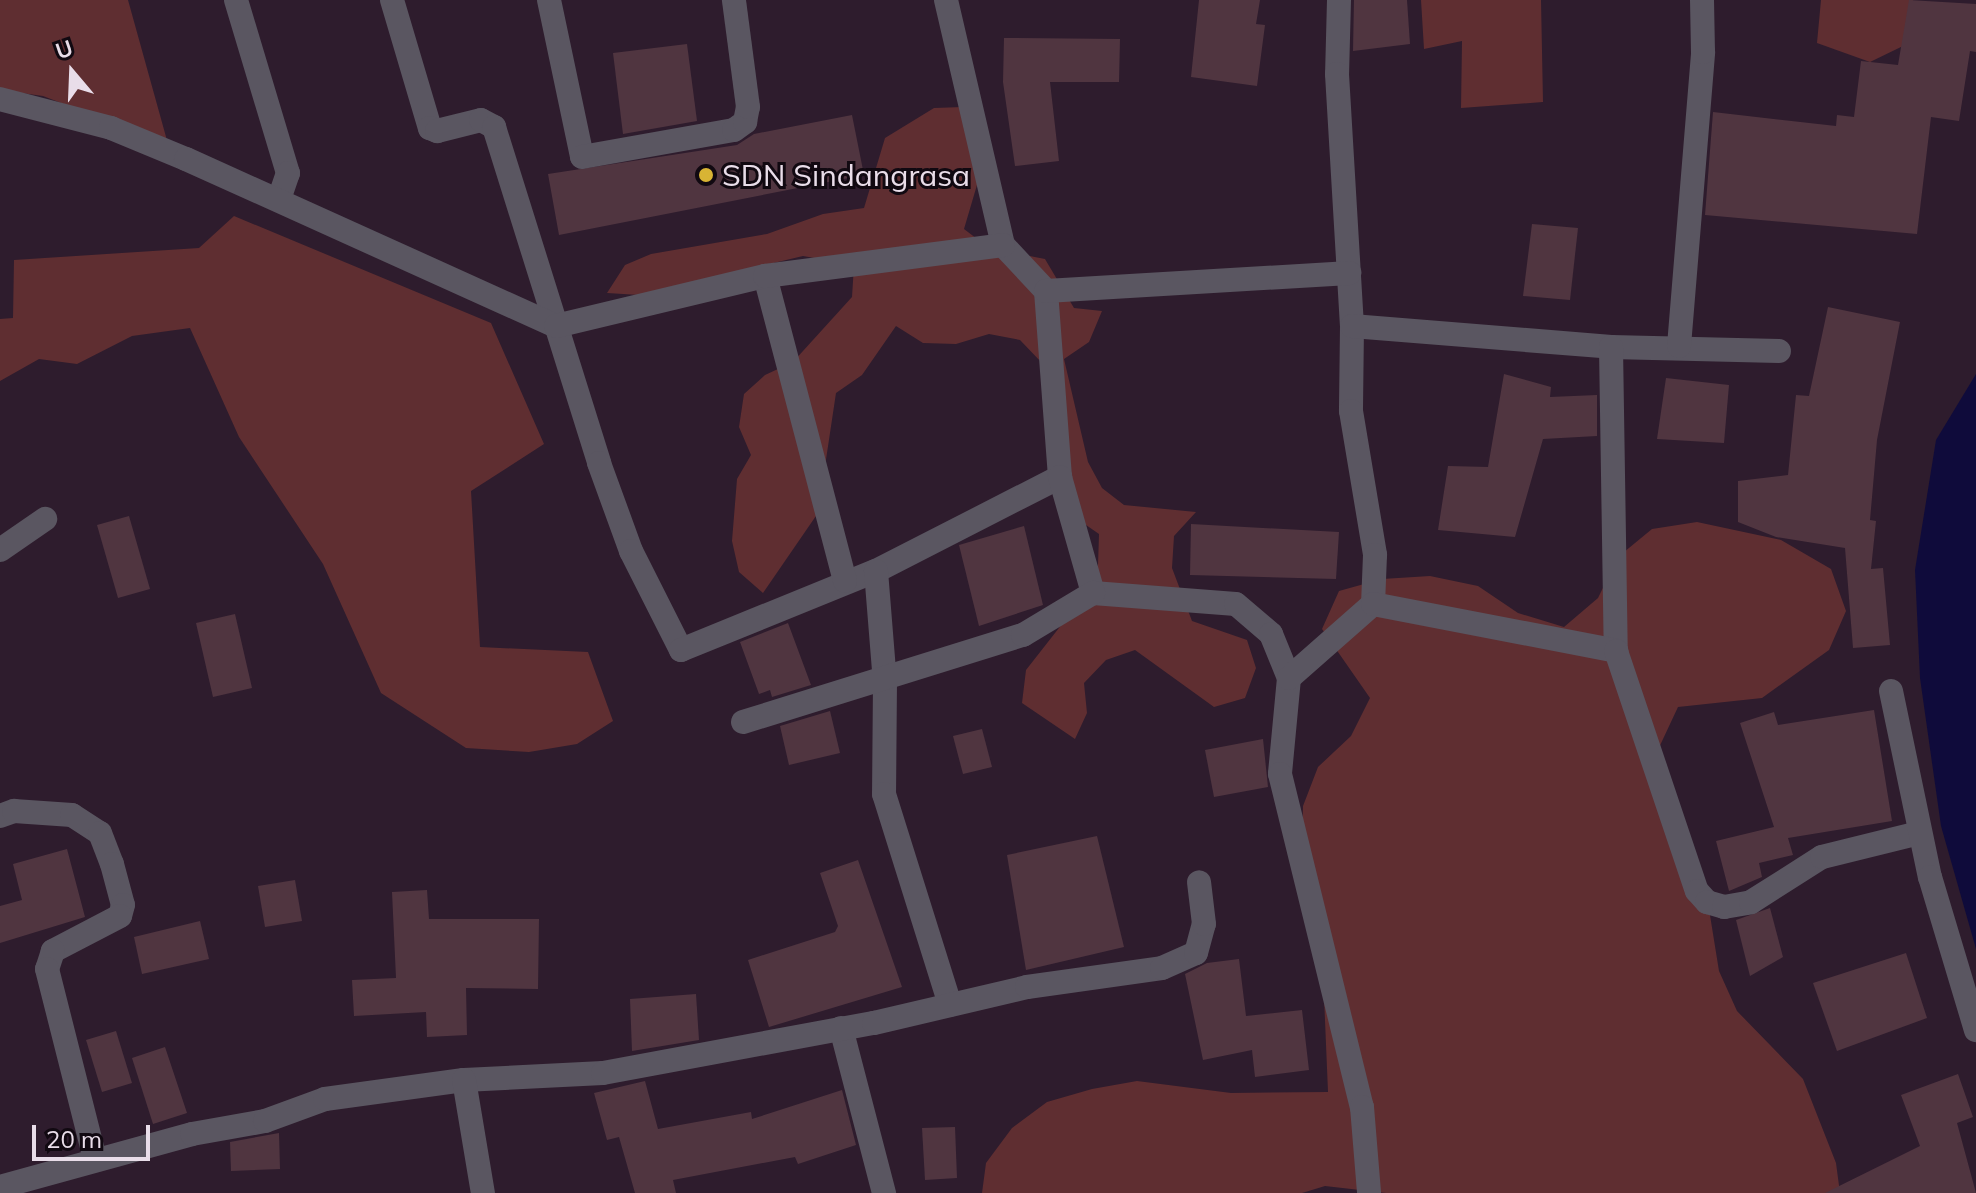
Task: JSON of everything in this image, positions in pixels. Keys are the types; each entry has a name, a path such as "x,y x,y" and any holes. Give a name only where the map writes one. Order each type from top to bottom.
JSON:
{"street":[{"path":"236,0 288,173 279,199"},
{"path":"392,0 430,128 437,131 481,120 494,127 631,551 681,650 876,571 1060,477"},
{"path":"549,0 582,157 734,130 745,122 748,107 734,0"},
{"path":"946,0 1003,245 1046,291 1060,477 1093,593"},
{"path":"1289,678 1373,604 1375,555 1351,411 1352,326 1337,74 1339,0"},
{"path":"1679,346 1703,52 1702,0"},
{"path":"0,99 111,128 279,199 556,326 765,276 1003,245"},
{"path":"1046,291 1349,273"},
{"path":"765,276 845,581"},
{"path":"1352,326 1611,347 1679,346 1779,351"},
{"path":"1611,347 1616,651 1697,891 1707,902 1724,907 1751,902 1822,857 1919,833"},
{"path":"0,550 45,519"},
{"path":"876,571 885,682 884,794 950,1005"},
{"path":"743,722 885,682 1023,635 1093,593 1236,604 1271,634 1289,678 1280,774 1362,1107 1369,1193"},
{"path":"1373,604 1616,651"},
{"path":"1891,691 1919,833 1976,1030"},
{"path":"0,816 14,811 72,815 100,833 112,864 123,905 120,916 53,951 47,969 95,1159"},
{"path":"0,1187 95,1159 265,1121 325,1099 464,1080 603,1073 841,1028 1027,987 1133,975 1188,960 1203,933 1199,882"},
{"path":"841,1028 884,1193"},
{"path":"464,1080 483,1193"}],"shaded area":[{"path":"0,0 128,0 168,144 43,96 0,90"},
{"path":"1421,0 1541,0 1543,102 1461,108 1462,41 1424,49"},
{"path":"1821,0 1913,0 1903,46 1870,62 1817,43"},
{"path":"963,107 982,168 964,229 989,248 1045,259 1074,308 1102,311 1089,342 1064,359 1088,462 1102,488 1124,505 1196,512 1174,536 1172,568 1192,621 1247,640 1256,668 1245,698 1214,707 1135,650 1106,660 1084,683 1087,713 1075,739 1022,703 1026,670 1084,596 1098,565 1099,534 1073,516 1042,363 1020,340 989,334 956,344 923,343 896,326 862,375 836,393 818,513 763,593 739,572 732,541 737,479 751,455 739,427 744,394 765,375 793,362 852,297 854,265 803,256 639,295 607,293 625,265 651,254 767,234 823,214 864,208 885,138 934,108"},
{"path":"234,216 491,323 544,444 471,491 480,647 588,652 613,721 577,744 529,752 466,748 381,693 323,564 239,437 190,328 132,336 77,364 39,359 0,381 0,319 13,318 14,260 199,248"},
{"path":"1976,374 1976,949 1941,826 1920,678 1915,570 1936,440"},
{"path":"1697,522 1781,540 1831,569 1846,611 1829,650 1762,698 1678,707 1656,754 1704,878 1719,971 1737,1011 1803,1079 1836,1163 1840,1193 1386,1193 1325,1186 1302,1193 982,1193 986,1163 1012,1128 1047,1102 1092,1089 1137,1081 1231,1093 1328,1092 1321,925 1302,848 1303,806 1318,767 1351,736 1370,698 1322,629 1339,591 1382,579 1430,576 1478,586 1518,613 1564,627 1598,598 1618,557 1652,529"}],"building":[{"path":"1199,0 1260,0 1256,24 1265,25 1257,86 1191,77"},
{"path":"1354,0 1407,0 1410,44 1353,51"},
{"path":"1909,0 1976,4 1976,52 1970,51 1959,121 1931,117 1917,234 1705,215 1713,112 1836,126 1837,115 1854,117 1861,61 1898,65"},
{"path":"1004,38 1120,39 1119,82 1050,82 1059,161 1015,166 1003,82"},
{"path":"687,44 697,121 623,134 613,53"},
{"name":"SDN Sindangrasa","path":"852,115 864,175 559,235 548,174 737,145 754,134"},
{"path":"1532,224 1578,228 1570,300 1523,296"},
{"path":"1828,307 1900,322 1877,440 1870,520 1876,521 1871,569 1883,568 1890,645 1853,648 1845,548 1776,537 1738,522 1738,481 1788,475 1796,395 1809,396"},
{"path":"1504,374 1551,387 1550,397 1597,395 1597,436 1543,439 1515,537 1438,530 1448,466 1488,467"},
{"path":"1666,378 1729,385 1724,443 1657,439"},
{"path":"129,516 150,589 118,598 97,525"},
{"path":"1191,524 1339,532 1336,579 1190,575"},
{"path":"1024,526 1043,605 979,626 959,545"},
{"path":"235,614 252,688 213,697 196,623"},
{"path":"788,623 811,685 772,697 770,690 759,694 740,642"},
{"path":"1874,710 1892,821 1788,838 1793,855 1759,863 1762,877 1729,891 1716,841 1774,827 1740,723 1774,712 1778,725"},
{"path":"830,711 840,753 789,765 780,726"},
{"path":"982,729 992,767 963,774 953,736"},
{"path":"1263,739 1268,787 1214,797 1205,750"},
{"path":"1097,836 1124,947 1026,970 1007,855"},
{"path":"67,849 85,917 0,943 0,906 22,900 13,864"},
{"path":"858,860 902,987 769,1027 748,960 835,932 838,926 820,873"},
{"path":"295,880 302,921 265,927 258,886"},
{"path":"427,890 429,919 539,919 538,989 466,988 467,1035 427,1037 426,1012 354,1016 352,980 396,978 392,892"},
{"path":"1770,908 1783,957 1750,976 1736,920"},
{"path":"200,921 209,959 142,974 134,937"},
{"path":"1906,953 1927,1018 1837,1051 1813,983"},
{"path":"1239,959 1246,1016 1302,1010 1309,1070 1255,1077 1252,1050 1203,1060 1185,974 1207,963"},
{"path":"696,994 699,1040 632,1051 630,999"},
{"path":"116,1031 132,1083 102,1092 86,1040"},
{"path":"165,1047 187,1113 153,1124 132,1058"},
{"path":"1958,1074 1973,1117 1957,1123 1976,1193 1825,1193 1920,1146 1901,1095"},
{"path":"645,1081 658,1129 751,1112 752,1119 842,1090 856,1145 798,1164 795,1157 673,1180 676,1193 635,1193 619,1137 607,1140 594,1093"},
{"path":"955,1127 957,1178 925,1180 922,1128"},
{"path":"279,1133 280,1169 231,1171 230,1142"}],"place":[{"name":"SDN Sindangrasa","path":"706,175"}]}
